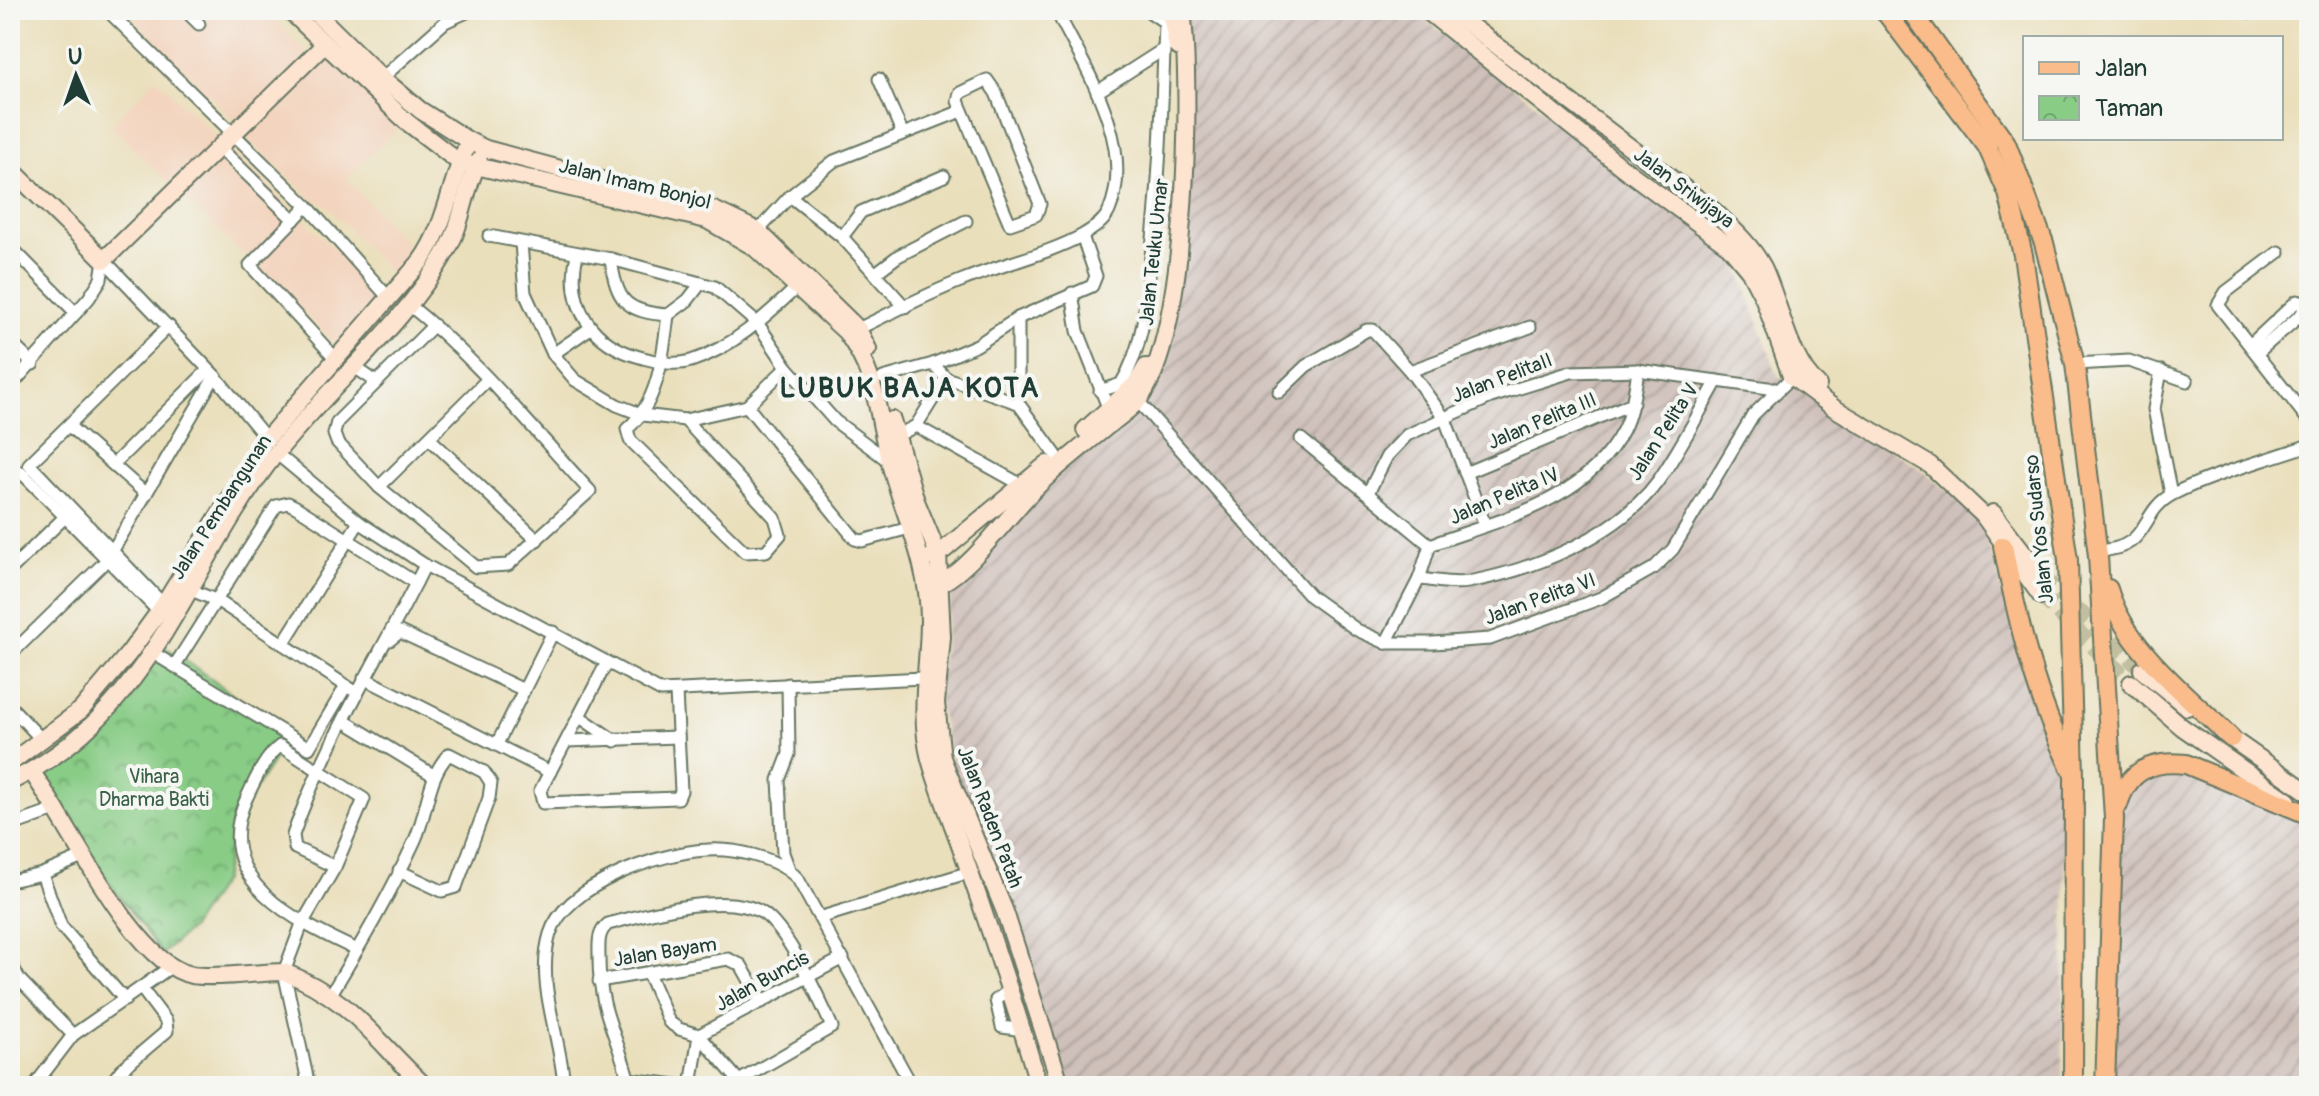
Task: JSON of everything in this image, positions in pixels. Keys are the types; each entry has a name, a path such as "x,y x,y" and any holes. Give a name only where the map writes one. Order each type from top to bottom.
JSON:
{"main road":[{"name":"Jalan Imam Bonjol","path":"289,10 407,122 459,162 475,169 707,220 754,247 846,332 857,347 872,377 890,462 913,527 930,557"},
{"name":"Jalan Imam Bonjol","path":"313,10 382,78 420,110 469,141 486,149 714,210 758,231 858,329 883,378 930,557"},
{"name":"Jalan Teuku Umar","path":"935,585 963,567 1046,477 1138,401 1151,381 1163,347 1175,280 1189,65 1182,10"},
{"name":"Jalan Sriwijaya","path":"1426,10 1739,256 1764,299 1797,373 1840,404 1927,451 1986,505 2042,576"},
{"name":"Jalan Sriwijaya","path":"1450,10 1714,211 1749,245 1778,302 1797,373"},
{"name":"Jalan Yos Sudarso","path":"1884,10 1987,146 2001,175 2023,255 2068,560 2074,775 2073,1086"},
{"path":"1911,10 2006,143 2044,243 2075,364 2098,554 2114,818 2105,1086"},
{"name":"Jalan Teuku Umar","path":"930,557 1109,410 1144,371 1152,357 1160,313 1179,111 1169,20"},
{"path":"10,168 104,260 132,229 234,136 324,45"},
{"path":"1578,131 1589,116"},
{"name":"Jalan Pembangunan","path":"13,756 43,741 81,710 162,608 270,448 336,359 436,239 459,162 469,141"},
{"name":"Jalan Pembangunan","path":"270,448 353,366 408,304 446,254 460,224 475,169 486,149"},
{"path":"1797,373 1834,408 1930,465 1983,515 2041,596"},
{"path":"2046,400 2079,395"},
{"name":"Jalan Pembangunan","path":"10,782 80,739 153,653 191,590 215,533"},
{"path":"2003,546 2025,649 2049,726 2074,775"},
{"path":"2098,554 2119,618 2145,653 2231,738"},
{"name":"Jalan Raden Patah","path":"930,557 935,585 936,703 942,758 1005,912 1061,1086"},
{"name":"Jalan Raden Patah","path":"935,585 923,678 931,761 1011,989 1039,1086"},
{"path":"2308,815 2182,727 2136,676 2309,793"},
{"path":"2114,818 2124,787 2147,766 2164,761 2186,764 2308,815"},
{"path":"31,771 147,947 164,964 189,974 284,972 331,994 362,1019 420,1084"},
{"path":"2075,931 2109,932"}],"street":[{"path":"107,10 307,206 388,297"},
{"path":"185,10 199,24"},
{"path":"382,78 445,22 471,10"},
{"path":"858,329 960,281 1082,236 1101,223 1115,193 1111,136 1097,92 1056,10"},
{"path":"1100,391 1121,384 1131,368 1143,322 1157,207 1164,49 1169,20 1147,10"},
{"path":"2249,12 2271,10"},
{"path":"1097,92 1164,49"},
{"path":"879,79 902,132"},
{"path":"989,80 1040,204 1036,215 1010,224 959,112 958,95 989,80"},
{"path":"758,231 790,196 834,161 959,112"},
{"path":"220,148 294,220"},
{"path":"842,237 861,212 944,176"},
{"path":"790,196 842,237 877,272 905,307"},
{"path":"307,206 250,265 336,359"},
{"path":"877,272 898,256 966,221"},
{"path":"489,236 611,259 701,283 728,295 758,324 787,367 835,421 890,462"},
{"path":"883,378 933,364 977,345 1018,318 1092,286 1096,276 1082,236"},
{"path":"521,243 525,293 553,354 563,368 592,392 643,415 685,420 747,406 787,367"},
{"path":"10,246 76,313"},
{"path":"2279,252 2218,302 2309,421"},
{"path":"577,254 573,281 577,306 589,329 628,354 662,363 693,360 758,324 796,288"},
{"path":"611,259 621,299 631,308 647,314 668,315 688,300 701,283"},
{"path":"10,387 76,313 101,279 104,260"},
{"path":"104,260 212,373 261,432 270,448 359,522 425,565 553,632 606,664 661,691 676,692 923,678"},
{"path":"1072,293 1078,331 1109,410"},
{"path":"2297,301 2305,303 2302,314 2254,349 2297,301"},
{"path":"408,304 434,325 488,379 590,491 508,565 476,567 379,487 337,442 334,434 337,422 434,325"},
{"path":"668,315 662,363 643,415 627,429 637,450 745,552 766,551 776,544 780,535 775,518 685,420"},
{"path":"1018,318 1018,403"},
{"path":"162,608 29,464 169,326"},
{"path":"1410,371 1530,327"},
{"path":"553,354 589,329"},
{"path":"1279,392 1306,366 1367,330 1375,332 1410,371 1445,419 1485,525"},
{"path":"10,342 33,364"},
{"path":"2075,364 2129,361 2187,381"},
{"path":"933,364 946,378 1018,403 1056,455"},
{"path":"353,366 375,381"},
{"name":"Jalan PelitaII","path":"1369,491 1395,446 1407,435 1491,397 1571,372 1638,370 1775,389"},
{"name":"Jalan Pelita IV","path":"1301,439 1369,491 1430,545 1557,495 1587,476 1623,429 1633,403 1638,370"},
{"path":"2161,371 2154,409 2171,494"},
{"path":"115,463 212,373"},
{"path":"10,655 111,554 212,373"},
{"name":"Jalan Pelita VI","path":"1138,401 1310,596 1357,630 1386,643 1490,639 1601,598 1654,568 1673,549 1753,415 1775,389 1797,373"},
{"path":"896,436 916,426 946,378"},
{"path":"379,487 488,379"},
{"name":"Jalan Pelita V","path":"1419,579 1465,583 1560,554 1599,534 1628,514 1657,482 1717,381"},
{"name":"Jalan Pelita III","path":"1465,473 1633,403"},
{"path":"747,406 855,539 862,541 913,527"},
{"path":"69,426 115,463 146,494"},
{"path":"916,426 1020,484"},
{"path":"429,438 537,540"},
{"path":"2098,554 2117,550 2142,533 2154,512 2171,494 2309,445"},
{"path":"10,483 21,472 111,554"},
{"path":"175,665 276,506 288,503 416,583"},
{"path":"10,570 67,515"},
{"path":"283,644 359,522"},
{"path":"1386,643 1419,579 1430,545"},
{"path":"367,680 425,565"},
{"path":"191,590 218,601 358,693"},
{"path":"335,867 295,848 297,822 358,693 392,636 400,632 524,690"},
{"path":"497,744 553,632"},
{"path":"153,653 309,748 346,686"},
{"path":"606,664 539,798 550,804 674,799 681,791 676,692"},
{"path":"367,680 550,772"},
{"path":"788,684 789,754 779,780 783,853 789,869 822,917 912,1086"},
{"path":"10,706 43,741"},
{"path":"580,717 615,741"},
{"path":"346,722 433,775"},
{"path":"567,741 678,737"},
{"path":"309,1086 284,972 302,924 335,867 364,799 321,768 284,746 277,747 255,780 236,822 238,847 248,876 272,901 302,924 357,950"},
{"path":"331,994 399,871 427,810 433,775 451,755 484,772 491,783 468,860 456,887 442,891 399,871"},
{"path":"10,826 58,809"},
{"path":"564,1086 546,965 551,931 576,900 603,879 655,861 707,850 757,857 789,869"},
{"path":"10,881 42,874 85,856"},
{"path":"822,917 970,872"},
{"path":"42,874 61,926 125,1000"},
{"path":"648,973 669,1022 679,1029 699,1035 735,1079 744,1081 830,1029 779,929 762,912 741,905 689,906 608,924 600,935 599,981 606,1022 629,1083 688,1086 699,1035"},
{"name":"Jalan Buncis","path":"699,1035 843,958"},
{"name":"Jalan Bayam","path":"599,981 728,959 741,965 762,1002"},
{"path":"10,961 19,979 73,1035"},
{"path":"34,1086 73,1035 172,966"},
{"path":"10,995 19,979"},
{"path":"109,1086 121,1070 167,1031 166,1021 142,989"}],"shaded area":[{"path":"125,10 265,10 308,54 237,123"},
{"path":"1173,10 1413,10 1735,258 1778,376 1918,467 1981,518 2020,653 2061,729 2066,817 2062,1086 1064,1086 953,769 937,694 952,590 1043,477 1142,400 1170,267 1179,90"},
{"path":"321,52 400,126 346,179 414,251 390,273 323,202 319,206 242,134"},
{"path":"156,78 383,296 336,344 110,126"},
{"path":"2165,762 2309,816 2309,1086 2106,1086 2114,818 2125,788"}],"green space":[{"path":"193,570 142,657 75,735 10,774 10,766 40,749 67,728 114,680"},
{"name":"Vihara Dharma Bakti","path":"163,645 279,727 284,744 235,820 223,880 191,928 162,954 102,873 39,774"}],"tunnel":[{"path":"2042,576 2142,670"},
{"path":"2041,596 2131,683"}],"district":[{"name":"LUBUK BAJA KOTA","path":"910,388"}]}
